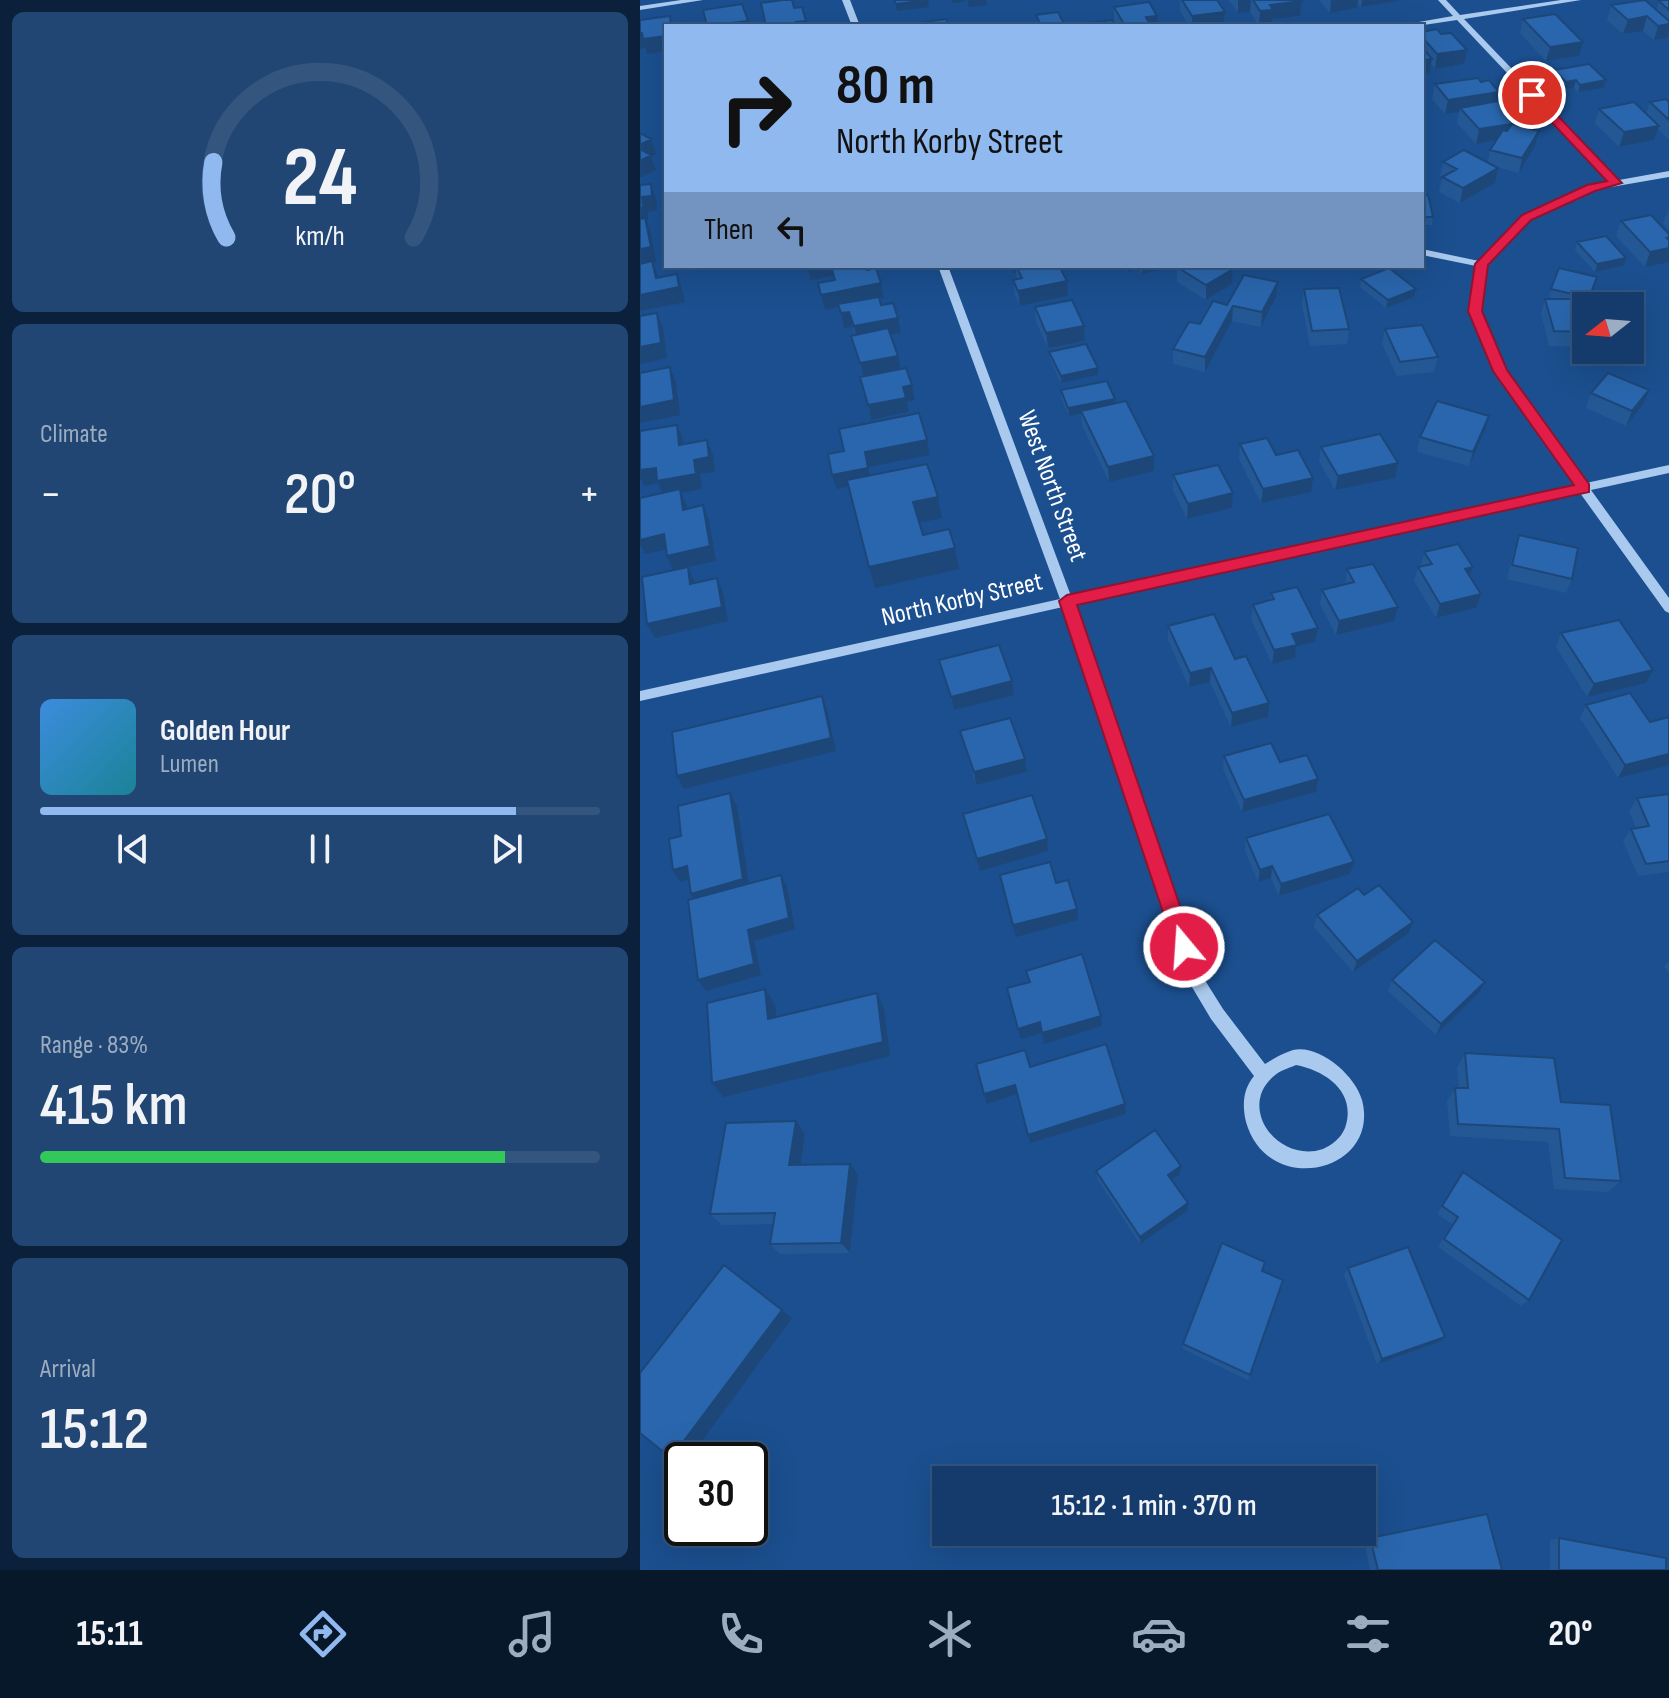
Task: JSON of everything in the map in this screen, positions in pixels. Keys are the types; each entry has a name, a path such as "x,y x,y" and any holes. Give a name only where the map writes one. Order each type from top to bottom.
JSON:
{"street":[{"path":"640,8 699,0"},
{"path":"846,0 855,24"},
{"path":"1442,0 1616,183"},
{"path":"1413,24 1577,0"},
{"path":"1669,174 1592,188 1526,217 1481,264 1475,311 1500,371 1669,608"},
{"path":"1424,252 1481,264"},
{"name":"West North Street","path":"944,268 1067,601 1194,977 1217,1014 1262,1073"},
{"name":"North Korby Street","path":"640,696 1669,469"},
{"path":"1295,1057 1314,1059 1332,1067 1346,1081 1355,1098 1356,1118 1351,1136 1339,1150 1325,1158 1309,1161 1278,1153 1263,1140 1253,1124 1250,1106 1253,1088 1262,1073 1277,1062 1295,1057"}],"building":[{"path":"792,0 794,8 802,7 806,21 766,24 761,3"},
{"path":"894,0 928,0 896,4"},
{"path":"1182,0 1217,0 1225,12 1192,16"},
{"path":"1253,0 1302,1 1270,5 1273,10 1260,11"},
{"path":"1645,0 1669,24 1658,26 1647,16 1628,20 1611,5"},
{"path":"1669,0 1669,10 1659,1"},
{"path":"1149,2 1157,16 1146,17 1149,23 1124,24 1114,7"},
{"path":"742,4 748,21 706,24 703,10"},
{"path":"1058,12 1064,24 1032,24 1040,23 1036,15"},
{"path":"1555,14 1583,42 1550,47 1523,19"},
{"path":"670,16 671,24 664,24 664,36 643,39 640,20"},
{"path":"946,19 948,24 918,24"},
{"path":"1112,20 1114,24 1081,24"},
{"path":"1437,29 1441,34 1451,33 1467,50 1437,54 1424,39 1424,32"},
{"path":"1424,49 1432,59 1424,60"},
{"path":"1589,64 1606,80 1580,85 1576,80 1566,82 1554,70"},
{"path":"1478,78 1481,82 1489,80 1499,92 1448,100 1435,84"},
{"path":"1666,99 1669,102 1669,120 1650,102"},
{"path":"1498,101 1518,123 1479,129 1460,108"},
{"path":"1634,102 1659,126 1624,132 1599,109"},
{"path":"1512,124 1539,131 1522,158 1490,150 1503,130 1507,131"},
{"path":"640,133 651,139 640,145"},
{"path":"640,149 651,155 640,161"},
{"path":"1464,150 1498,168 1463,188 1442,177 1457,169 1443,162"},
{"path":"651,184 652,196 642,197 643,207 640,208 640,185"},
{"path":"1424,195 1428,195 1433,217 1424,217"},
{"path":"1651,215 1669,234 1669,248 1650,252 1621,221"},
{"path":"645,218 651,247 640,249 640,219"},
{"path":"1606,236 1626,258 1597,264 1577,242"},
{"path":"652,261 656,278 677,274 679,287 640,295 640,264"},
{"path":"832,268 876,268 881,283 821,295 818,283 835,280"},
{"path":"1017,268 1060,268 1067,281 1018,291 1013,280 1022,278"},
{"path":"1179,268 1233,269 1206,285"},
{"path":"1389,268 1416,289 1388,300 1361,279"},
{"path":"1559,268 1597,277 1591,292 1572,294 1551,289"},
{"path":"1244,275 1278,282 1262,312 1233,306 1205,357 1173,349 1189,322 1200,324 1213,301 1227,305"},
{"path":"1339,288 1349,329 1312,331 1304,289"},
{"path":"879,297 881,305 893,303 898,318 854,326 849,312 841,313 838,304"},
{"path":"1545,299 1572,299 1572,332 1554,331"},
{"path":"1072,300 1084,326 1046,333 1035,307"},
{"path":"657,313 661,343 640,347 640,316"},
{"path":"1422,325 1438,357 1400,362 1385,329"},
{"path":"888,328 898,356 860,363 851,336"},
{"path":"1086,344 1098,368 1061,376 1049,352"},
{"path":"670,367 674,400 640,407 640,373"},
{"path":"906,368 912,385 903,387 906,398 868,405 860,377"},
{"path":"1608,373 1649,390 1632,411 1591,393"},
{"path":"1107,381 1115,399 1068,408 1061,390"},
{"path":"1126,401 1154,456 1108,467 1081,411"},
{"path":"1437,401 1489,416 1473,452 1420,437"},
{"path":"919,413 927,440 865,452 868,468 832,475 828,454 844,451 839,429"},
{"path":"677,425 679,445 707,440 709,457 694,460 696,474 657,481 656,468 640,470 640,431"},
{"path":"1380,434 1398,463 1338,476 1321,447"},
{"path":"1267,438 1276,455 1298,450 1313,478 1263,489 1240,444"},
{"path":"927,464 938,497 913,502 923,535 949,529 955,548 869,567 847,480"},
{"path":"1218,465 1233,493 1188,504 1173,475"},
{"path":"680,489 683,510 703,505 710,546 667,556 664,534 640,540 640,498"},
{"path":"1519,535 1578,548 1572,579 1512,565"},
{"path":"1458,544 1473,567 1465,569 1481,594 1440,604 1418,567 1432,564 1424,552"},
{"path":"1373,564 1398,607 1339,621 1322,590 1354,582 1347,569"},
{"path":"688,567 690,584 717,578 722,607 647,624 642,577"},
{"path":"1297,587 1318,628 1292,634 1297,645 1274,650 1253,605 1274,599 1271,593"},
{"path":"1214,614 1235,659 1246,656 1269,703 1232,713 1211,668 1190,673 1168,626"},
{"path":"1619,620 1653,670 1594,684 1561,633"},
{"path":"999,645 1012,681 951,697 939,660"},
{"path":"1630,693 1650,722 1669,717 1669,754 1625,765 1586,705"},
{"path":"822,696 831,738 677,776 672,732"},
{"path":"1010,718 1025,759 974,772 960,731"},
{"path":"1271,743 1280,762 1307,755 1318,779 1244,800 1224,756"},
{"path":"730,793 743,879 691,894 687,866 673,870 669,839 681,836 678,806"},
{"path":"1669,794 1669,861 1646,864 1631,829 1649,826 1637,798"},
{"path":"1032,795 1047,839 977,859 963,814"},
{"path":"1329,814 1354,862 1281,884 1272,866 1260,870 1246,838"},
{"path":"1050,862 1056,883 1068,880 1077,909 1013,925 1000,875"},
{"path":"781,875 789,918 748,930 754,964 698,980 688,900"},
{"path":"1379,885 1413,922 1357,961 1317,915 1358,888 1364,895"},
{"path":"1435,940 1485,982 1441,1024 1392,980"},
{"path":"1082,954 1101,1016 1042,1033 1040,1022 1018,1029 1007,988 1030,982 1026,971"},
{"path":"765,989 768,1019 877,993 883,1042 712,1083 707,1003"},
{"path":"1106,1044 1125,1104 1028,1135 1015,1085 984,1094 976,1064 1025,1050 1030,1067"},
{"path":"1465,1053 1554,1058 1561,1102 1610,1105 1621,1181 1565,1178 1559,1129 1458,1124 1455,1088 1468,1088"},
{"path":"796,1121 789,1165 850,1164 841,1243 770,1244 775,1213 710,1214 726,1123"},
{"path":"1155,1130 1181,1166 1168,1175 1188,1203 1140,1237 1096,1171"},
{"path":"1463,1172 1562,1240 1529,1300 1444,1239 1458,1217 1442,1206"},
{"path":"1222,1243 1265,1262 1262,1271 1283,1280 1250,1375 1183,1344"},
{"path":"1408,1247 1445,1337 1382,1359 1348,1268"},
{"path":"724,1265 782,1310 683,1442 664,1442 664,1452 640,1433 640,1373"},
{"path":"1487,1514 1502,1570 1378,1570 1372,1546 1376,1546 1376,1537"},
{"path":"1559,1538 1666,1558 1666,1570 1559,1570"}],"route":[{"path":"1184,947 1067,601 1584,488 1500,371 1475,311 1481,264 1526,217 1592,188 1616,183 1532,95"}]}
